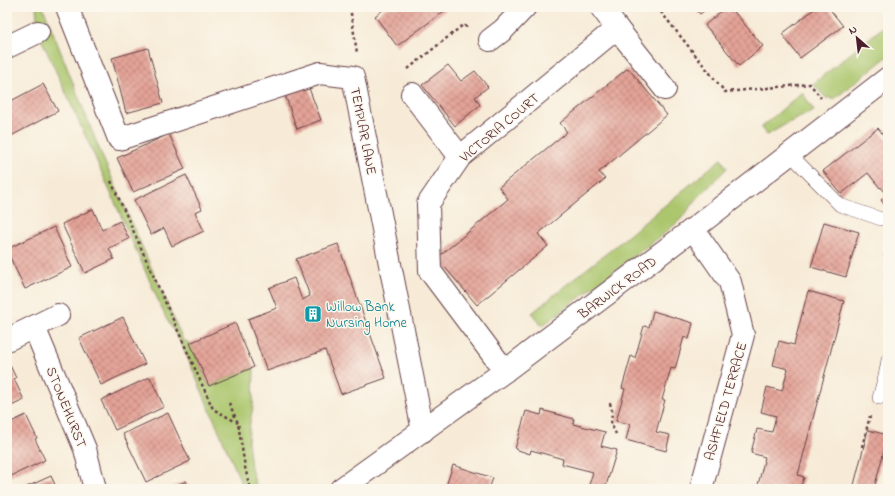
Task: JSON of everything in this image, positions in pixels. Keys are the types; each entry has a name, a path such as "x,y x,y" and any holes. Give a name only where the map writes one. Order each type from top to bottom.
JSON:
{"street":[{"name":"TEMPLAR LANE","path":"67,7 119,139 320,73 353,76 423,431"},
{"path":"490,40 503,30 525,7"},
{"path":"601,7 665,89"},
{"name":"VICTORIA COURT","path":"505,371 430,271 428,204 460,157 617,28"},
{"path":"7,47 38,32"},
{"name":"BARWICK ROAD","path":"341,489 505,371 693,230 888,78"},
{"path":"412,94 460,157"},
{"name":"ASHFIELD TERRACE","path":"693,230 730,282 743,335 701,489"},
{"path":"9,339 58,315"},
{"name":"STONEHURST","path":"34,327 85,449 95,489"}],"lane":[{"path":"790,154 840,205 881,219 888,219"},
{"path":"879,398 888,360"}],"path":[{"path":"350,7 358,59 353,76"},
{"path":"657,7 725,92 810,84 837,118"},
{"path":"412,94 398,76 463,25 490,40"},
{"path":"111,181 213,409 238,423"},
{"path":"862,447 871,410 879,398"},
{"path":"229,403 238,423 250,489"},
{"path":"610,403 612,410 611,424 616,434"}],"green space":[{"path":"36,7 43,7 100,151 183,340 190,343 209,386 254,367 253,407 248,441 251,468 257,489 244,489 182,345 166,318 38,32"},
{"path":"888,23 888,56 833,100 830,97 827,99 813,84"},
{"path":"802,92 814,111 767,135 761,128"},
{"path":"721,159 727,168 696,200 681,219 665,233 542,326 532,313"}],"building":[{"path":"387,7 445,7 447,9 397,46 375,16"},
{"path":"694,7 709,7 700,14"},
{"path":"726,7 730,7 763,46 739,66 705,25"},
{"path":"817,7 828,7 843,26 800,58 782,34"},
{"path":"148,48 163,103 126,113 112,58"},
{"path":"448,65 461,81 475,71 488,87 475,97 480,105 455,126 422,85"},
{"path":"628,68 667,115 599,172 605,179 538,234 548,246 477,305 437,258 508,199 499,187 567,132 560,123"},
{"path":"307,83 321,120 297,129 284,92"},
{"path":"43,84 58,111 11,136 7,129 7,103"},
{"path":"878,128 888,141 888,209 881,200 887,195 868,173 841,194 823,171"},
{"path":"169,134 185,169 133,192 117,158"},
{"path":"186,175 202,209 195,212 204,231 172,246 164,228 151,235 134,200"},
{"path":"93,209 102,230 120,221 129,239 109,248 114,259 85,273 62,224"},
{"path":"824,222 859,232 846,277 811,267"},
{"path":"54,227 72,267 25,289 7,249"},
{"path":"888,242 888,257 884,256"},
{"name":"Willow Bank Nursing Home","path":"338,244 386,378 341,394 325,350 267,371 248,319 277,308 269,288 294,278 302,300 310,296 296,259"},
{"path":"808,291 844,301 798,475 804,477 800,489 757,489 765,457 751,453 757,429 772,432 776,416 761,412 767,387 782,391 788,369 773,365 779,341 794,345"},
{"path":"653,311 693,323 689,339 684,337 675,369 671,368 662,400 665,400 656,432 670,435 666,451 626,440 630,424 616,421 625,389 622,388 631,356 635,358 644,326 649,327"},
{"path":"123,317 145,364 101,385 79,338"},
{"path":"235,323 254,367 209,386 190,343"},
{"path":"7,359 24,400 7,408"},
{"path":"150,377 164,407 115,430 101,400"},
{"path":"542,410 574,419 573,424 605,432 601,446 617,450 605,489 589,485 593,472 562,464 563,459 531,450 530,454 515,449 526,411 541,415"},
{"path":"168,413 190,461 146,482 123,434"},
{"path":"26,415 45,460 7,478 7,424"},
{"path":"868,430 888,435 874,489 853,489"},
{"path":"453,465 493,478 489,489 445,489"},
{"path":"51,476 57,489 22,489"},
{"path":"186,481 189,489 168,489"}],"place":[{"name":"Willow Bank Nursing Home","path":"313,314"}]}
